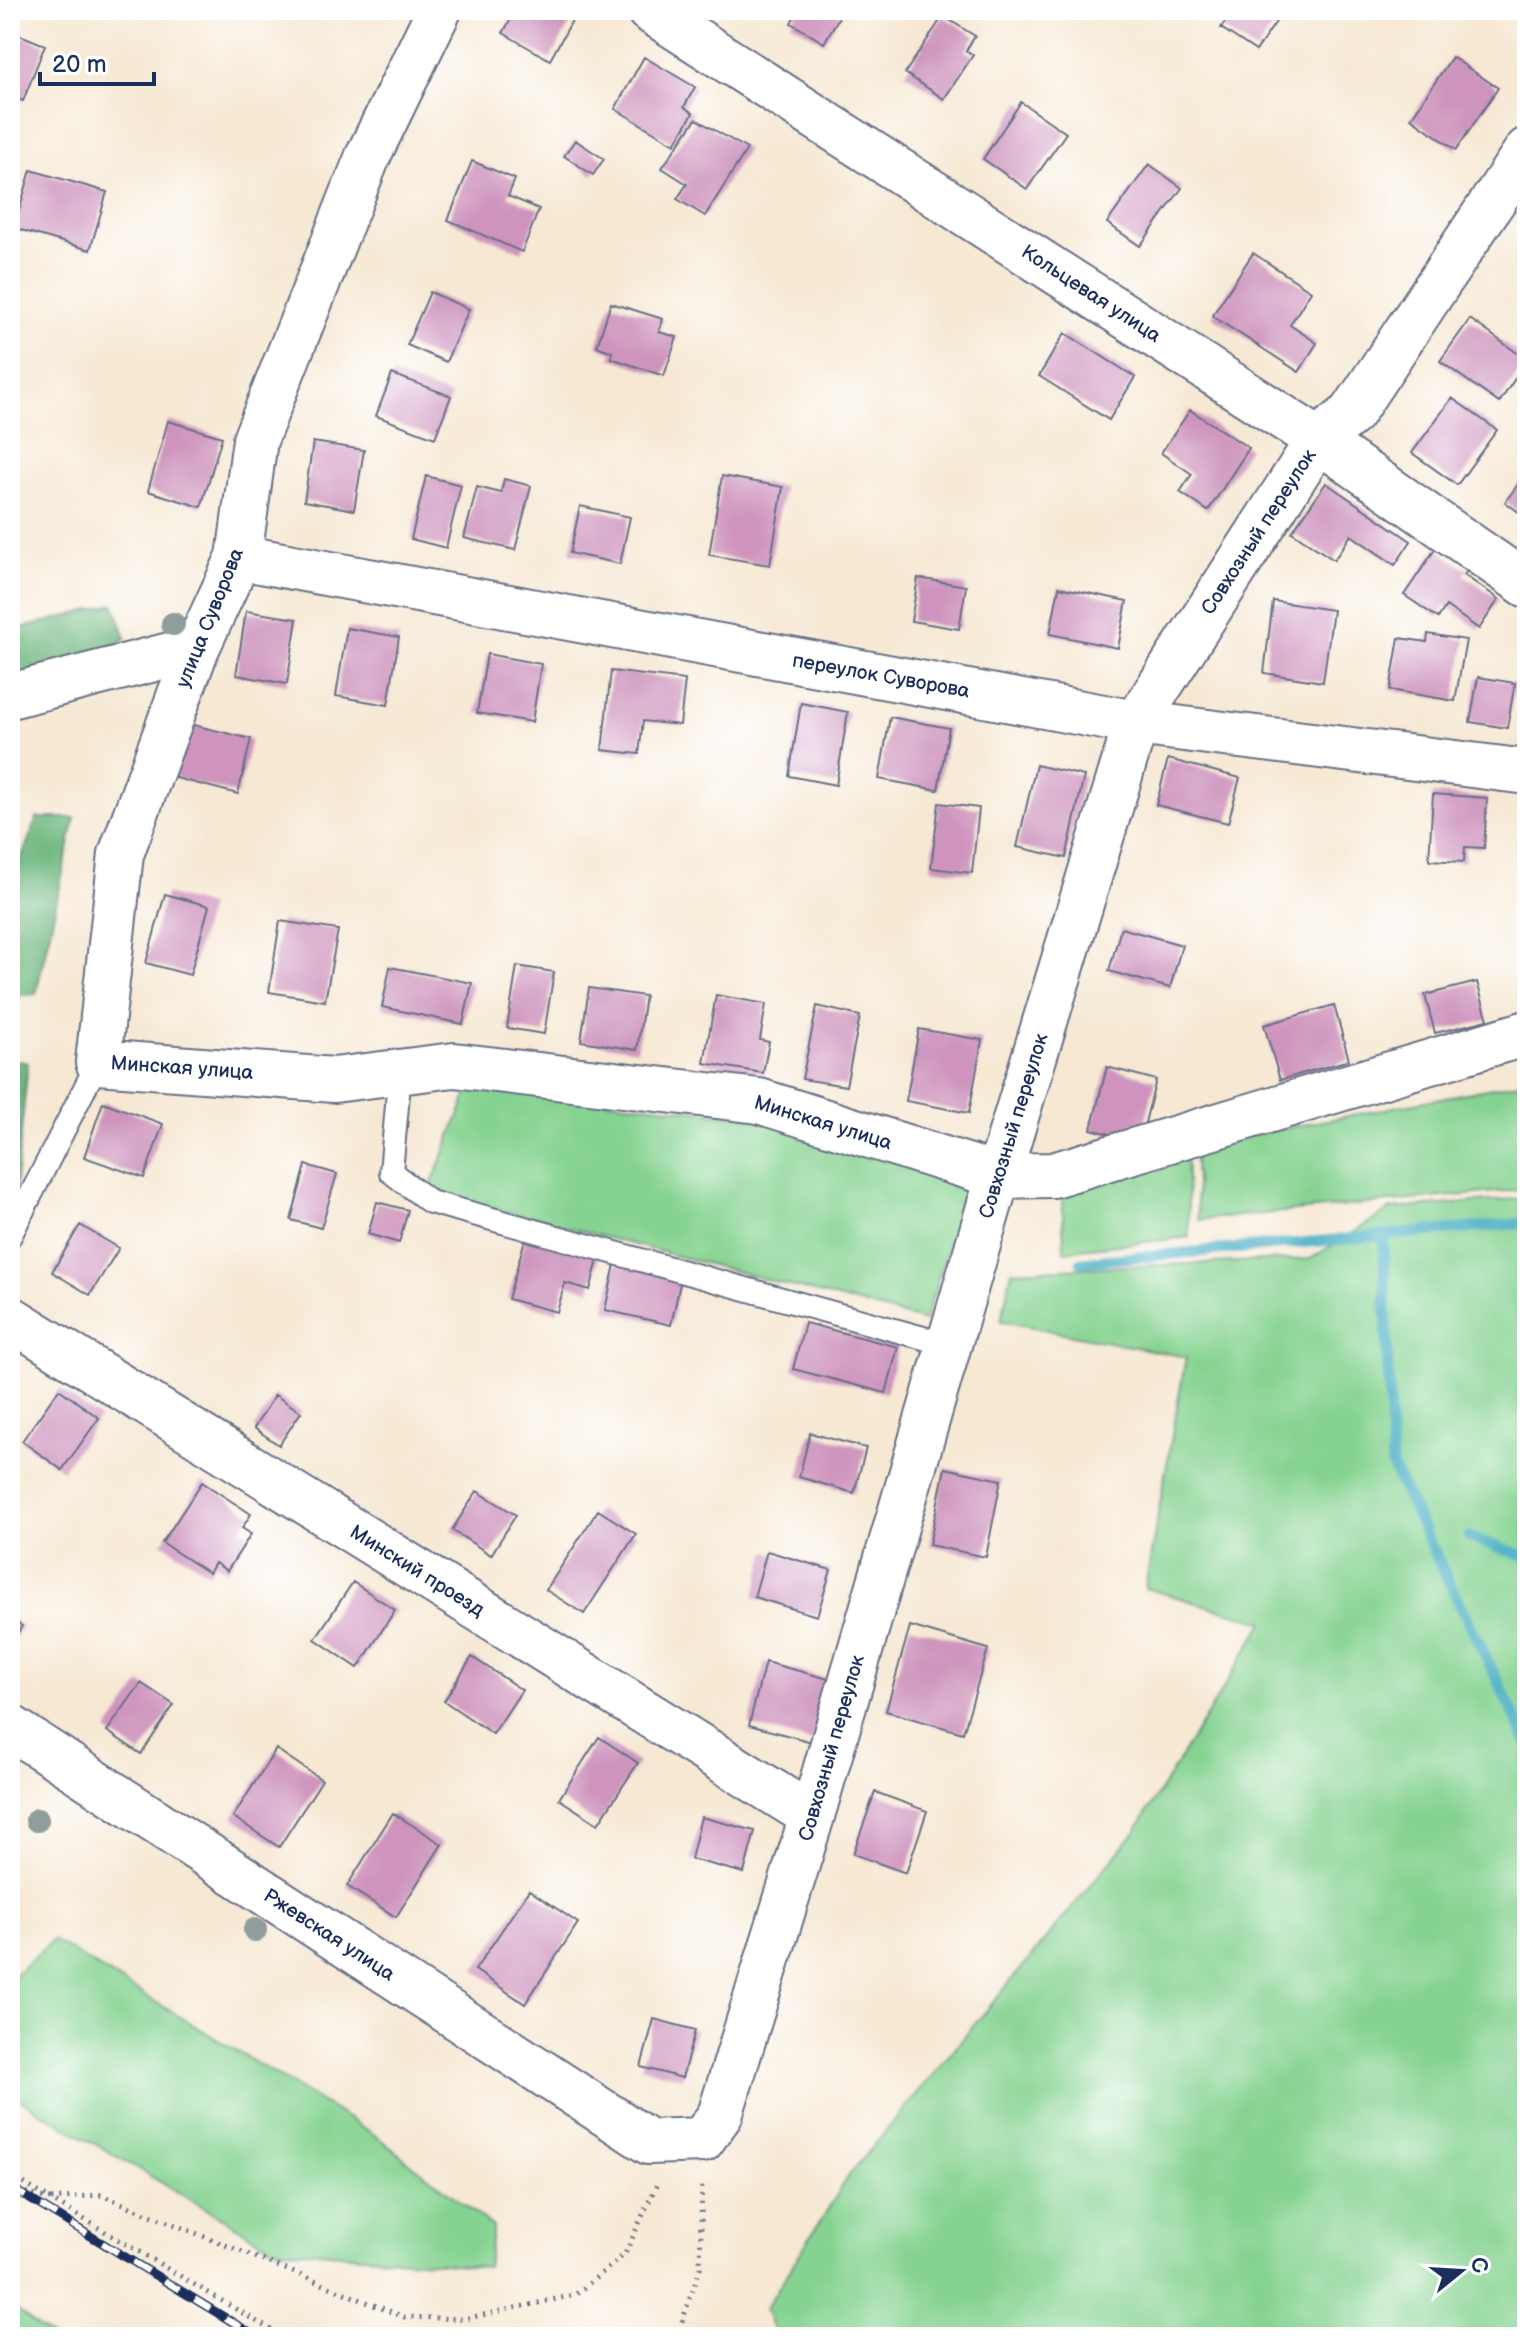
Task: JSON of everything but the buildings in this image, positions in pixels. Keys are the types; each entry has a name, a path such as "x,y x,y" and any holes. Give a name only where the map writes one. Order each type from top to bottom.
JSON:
{"street":[{"name":"улица Суворова","path":"98,1062 121,854 197,648 239,557 255,440 368,156 439,10"},
{"name":"Кольцевая улица","path":"649,10 1318,440 1527,585"},
{"name":"Совхозный переулок","path":"702,2140 720,2115 812,1816 998,1176 1136,723 1318,440 1352,413 1527,150"},
{"name":"переулок Суворова","path":"239,557 1136,723 1527,772"},
{"path":"10,696 197,648"},
{"name":"Минская улица","path":"98,1062 334,1080 454,1065 759,1101 998,1176 1053,1175 1527,1033"},
{"name":"Минский проезд","path":"16,1322 812,1816"},
{"name":"Ржевская улица","path":"10,1727 653,2162"},
{"path":"653,2162 702,2140"}],"lane":[{"path":"10,1236 98,1062"},
{"path":"400,1072 391,1172 430,1202 949,1345"}],"path":[{"path":"677,2337 700,2268 702,2140"},
{"path":"10,2190 50,2199 101,2195 404,2317 464,2319 575,2295 625,2254 653,2162"},
{"path":"10,2175 283,2337"}],"green space":[{"path":"114,604 126,638 87,661 10,676 10,631"},
{"path":"37,818 75,818 36,994 10,996 10,888"},
{"path":"10,1059 28,1063 10,1243"},
{"path":"1527,1083 1527,1189 1198,1220 1194,1146"},
{"path":"471,1086 753,1117 968,1181 925,1321 429,1191"},
{"path":"1186,1148 1189,1237 1064,1251 1062,1185"},
{"path":"1527,1198 1527,2337 776,2337 765,2309 850,2174 1135,1832 1264,1622 1145,1588 1186,1357 1001,1321 1012,1271 1310,1259 1391,1209"},
{"path":"53,1940 372,2133 493,2227 487,2267 273,2248 10,2094 10,1979"},
{"path":"10,2305 51,2337 10,2337"}],"waterway":[{"path":"1081,1262 1527,1223"},
{"path":"1383,1235 1392,1466 1527,1741"},
{"path":"1469,1537 1527,1557"}],"railway":[{"path":"10,2187 257,2337"}]}
